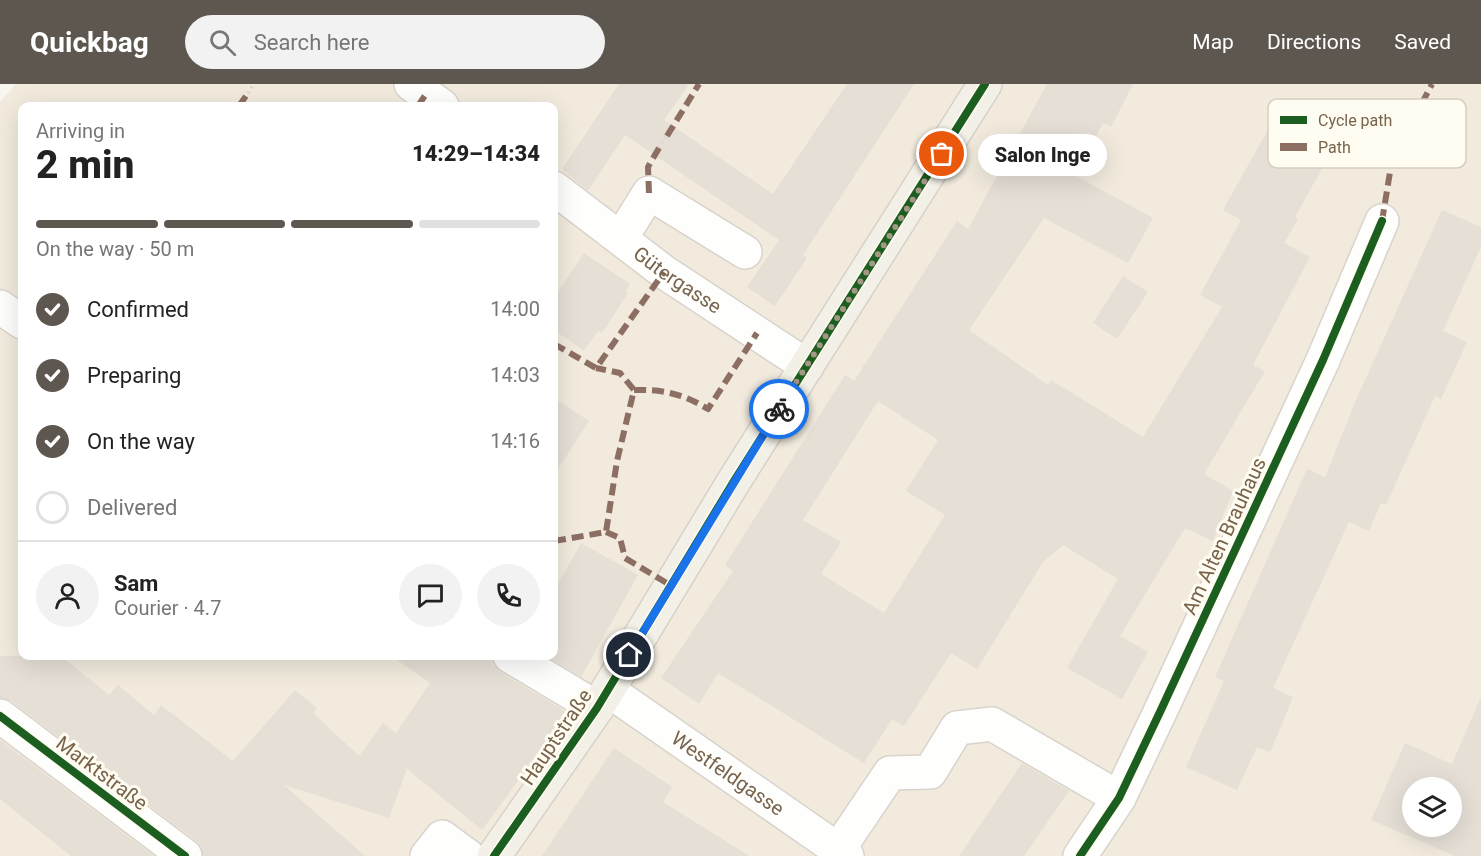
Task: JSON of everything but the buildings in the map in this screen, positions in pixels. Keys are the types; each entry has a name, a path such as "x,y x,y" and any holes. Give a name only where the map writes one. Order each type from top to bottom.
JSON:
{"main road":[{"name":"Hauptstraße","path":"494,856 603,699 807,366 985,84"}],"street":[{"path":"411,84 436,102"},
{"name":"Gütergasse","path":"558,191 664,272 807,366"},
{"path":"621,237 649,193 745,252"},
{"name":"Am Alten Brauhaus","path":"1080,856 1119,798 1316,376 1382,221"},
{"path":"0,307 18,319"},
{"name":"Westfeldgasse","path":"519,660 603,699 842,853"},
{"name":"Marktstraße","path":"0,716 185,856"},
{"path":"842,853 890,773 930,772 957,728 992,724 1119,798"},
{"path":"427,856 442,837 468,856"}],"path":[{"path":"248,93 254,84"},
{"path":"659,148 667,136"}],"shaded area":[{"path":"16,84 1481,84 1481,856 0,856 0,102"}],"marked path":[{"path":"667,136 699,84"},
{"path":"1424,99 1432,84"},
{"path":"242,102 248,93"},
{"path":"421,102 426,94"},
{"path":"649,193 648,167 659,148"},
{"path":"1382,221 1391,168"},
{"path":"558,346 596,368 664,272"},
{"path":"634,390 654,390 672,394 708,409 757,333"},
{"path":"558,540 606,532 617,461 634,390 620,373 596,368"},
{"path":"606,532 620,538 625,558 670,585"}],"cycle path":[{"path":"494,856 597,708 734,481 985,84"},
{"path":"1080,856 1119,798 1160,712 1323,360 1382,221"},
{"path":"0,716 185,856"}],"way so far":[{"path":"779,409 942,154"}],"place":[{"name":"Salon Inge","path":"942,154"}],"route":[{"path":"629,655 779,409"}]}
